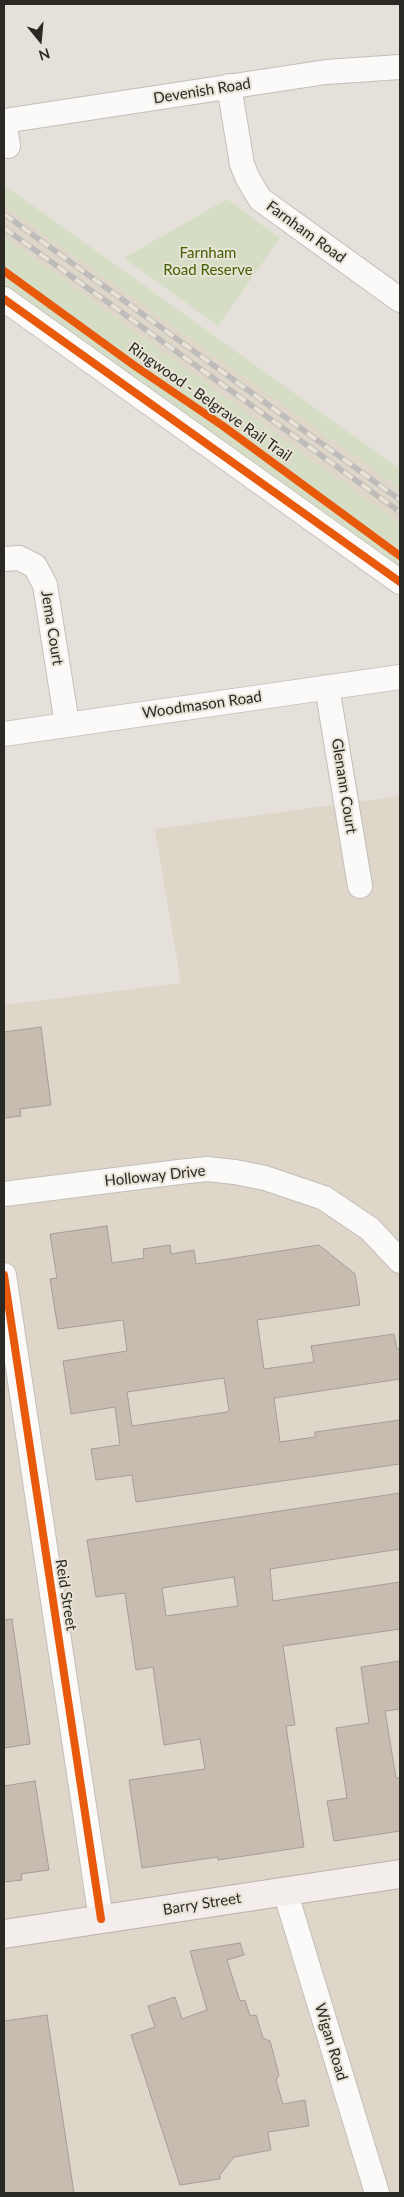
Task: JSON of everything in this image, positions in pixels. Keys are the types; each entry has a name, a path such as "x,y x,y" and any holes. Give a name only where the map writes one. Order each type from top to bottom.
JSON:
{"main road":[{"name":"Barry Street","path":"4,1934 400,1874"}],"street":[{"name":"Devenish Road","path":"8,146 4,121 326,72 400,67"},
{"name":"Farnham Road","path":"229,86 242,164 260,199 400,300"},
{"path":"4,299 400,582"},
{"name":"Jema Court","path":"4,559 19,558 35,566 45,585 67,724"},
{"name":"Woodmason Road","path":"4,734 400,677"},
{"name":"Glenann Court","path":"327,687 360,886"},
{"name":"Holloway Drive","path":"4,1194 207,1169 235,1172 294,1186 324,1198 370,1230 400,1261"},
{"name":"Reid Street","path":"4,1275 101,1920"},
{"name":"Wigan Road","path":"284,1891 377,2193"}],"shaded area":[{"path":"4,205 400,488 400,524 4,237"},
{"path":"400,796 400,2193 4,2193 4,1005 181,983 155,829"}],"green space":[{"path":"4,185 400,469 400,488 4,205"},
{"name":"Farnham Road Reserve","path":"227,199 280,238 218,326 124,258"},
{"path":"4,237 400,524 400,571 4,288"}],"building":[{"path":"41,1027 51,1105 20,1109 21,1116 4,1118 4,1032"},
{"path":"107,1226 112,1263 144,1258 143,1249 170,1245 171,1254 194,1250 196,1264 319,1245 355,1274 360,1305 257,1320 264,1369 314,1362 311,1346 394,1334 397,1349 400,1349 400,1379 274,1398 280,1442 315,1437 315,1432 400,1420 400,1464 136,1502 132,1475 96,1480 91,1449 120,1445 115,1407 71,1414 63,1361 127,1351 123,1320 58,1329 50,1279 57,1278 50,1234","holes":["224,1378 229,1410 227,1412 132,1426 127,1392"]},
{"path":"400,1493 400,1549 270,1569 273,1601 400,1582 400,1629 283,1646 295,1725 286,1726 304,1847 218,1860 218,1857 142,1868 129,1780 205,1769 200,1739 164,1745 153,1667 136,1670 125,1593 96,1597 87,1540","holes":["234,1577 238,1606 166,1616 162,1588"]},
{"path":"12,1619 30,1744 4,1748 4,1620"},
{"path":"400,1661 400,1709 385,1711 396,1778 400,1778 400,1831 334,1841 327,1801 347,1798 336,1728 369,1723 361,1667"},
{"path":"35,1781 49,1870 21,1874 22,1880 4,1882 4,1786"},
{"path":"240,1943 244,1955 227,1960 240,2001 245,2000 250,2016 256,2015 263,2038 270,2041 279,2075 276,2080 283,2104 305,2100 309,2126 268,2132 271,2150 234,2157 220,2175 220,2179 180,2185 131,2035 155,2027 148,2006 175,1997 182,2019 207,2010 190,1951"},
{"path":"47,2015 74,2193 4,2193 4,2021"}],"railway":[{"path":"4,214 400,500"},
{"path":"4,228 400,512"}],"cycle path":[{"name":"Ringwood - Belgrave Rail Trail","path":"4,271 135,366 223,426 400,556"},
{"path":"4,299 400,582"},
{"path":"4,1275 101,1919"}]}
